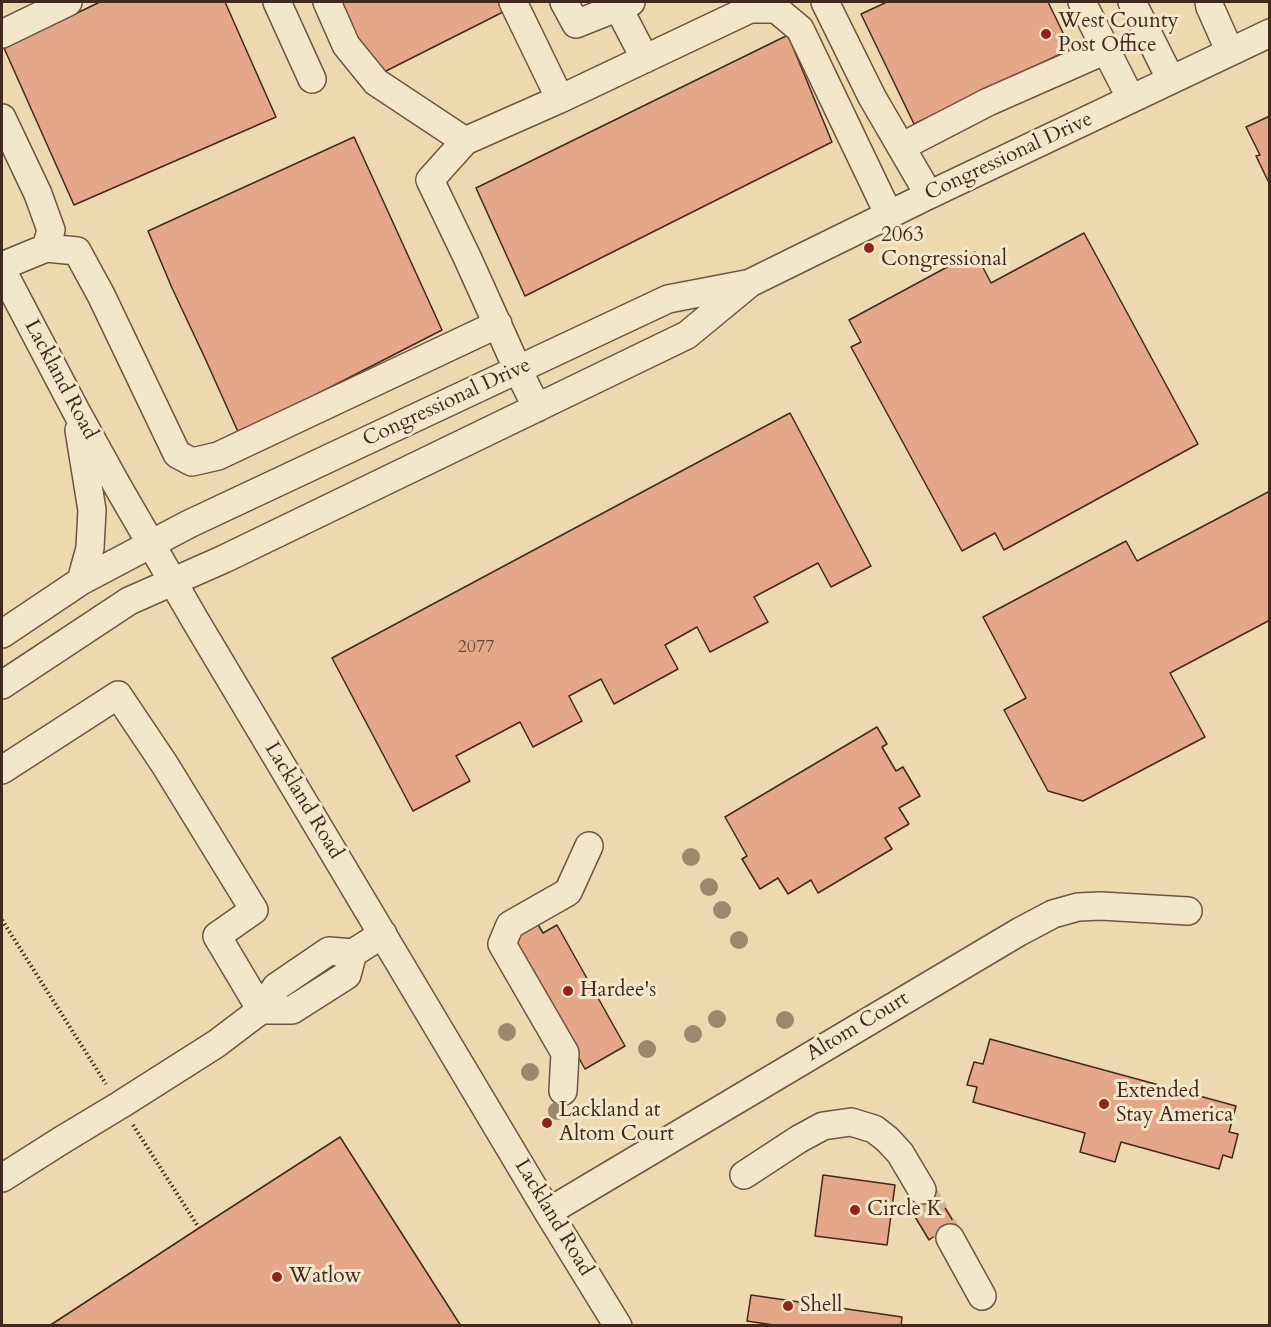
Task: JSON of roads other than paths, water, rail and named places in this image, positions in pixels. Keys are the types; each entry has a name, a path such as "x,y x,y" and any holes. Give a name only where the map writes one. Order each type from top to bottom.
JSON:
{"street":[{"path":"2,34 68,2"},
{"path":"277,2 312,79"},
{"path":"327,2 346,45 376,82 465,141"},
{"path":"513,2 560,99"},
{"path":"825,2 873,97 928,195"},
{"path":"1082,2 1131,99"},
{"path":"1132,2 1171,80"},
{"path":"1209,2 1230,52"},
{"path":"570,13 625,4 645,59"},
{"path":"537,408 430,180 465,141 645,59 742,7 776,9 800,29 889,215"},
{"name":"Congressional Drive","path":"2,685 129,602 224,559 687,335 750,283 928,195 1269,33"},
{"path":"901,147 988,102 1106,50"},
{"path":"2,118 38,194 51,230 46,248"},
{"path":"2,268 46,248 77,251 177,454 192,462 218,456 498,324"},
{"name":"Lackland Road","path":"2,268 76,411 151,545 618,1326"},
{"name":"Congressional Drive","path":"2,634 81,581 189,524 668,299 750,283"},
{"path":"76,411 92,510 90,548 81,581"},
{"path":"2,770 118,695 165,765 254,910 217,936 261,1010"},
{"path":"563,1091 564,1053 502,944 510,925 568,892 589,846"},
{"path":"546,1061 531,1017 489,943 487,932 494,918 559,878 565,859"},
{"name":"Altom Court","path":"548,1212 1053,914 1078,907 1101,906 1188,911"},
{"path":"2,1178 216,1044 261,1010 276,987 329,951 353,953 383,934"},
{"path":"744,1175 824,1125 852,1122 874,1129 887,1139 900,1153 922,1190"},
{"path":"950,1238 982,1296"}],"tunnel":[{"path":"922,1190 950,1238"}],"place":[{"name":"West County Post Office","path":"1046,34"},
{"name":"2063 Congressional","path":"869,248"},
{"name":"Hardee's","path":"568,991"},
{"name":"Extended Stay America","path":"1104,1104"},
{"name":"Lackland at Altom Court","path":"547,1123"},
{"name":"Circle K","path":"855,1210"},
{"name":"Watlow","path":"277,1277"},
{"name":"Shell","path":"788,1306"}]}
